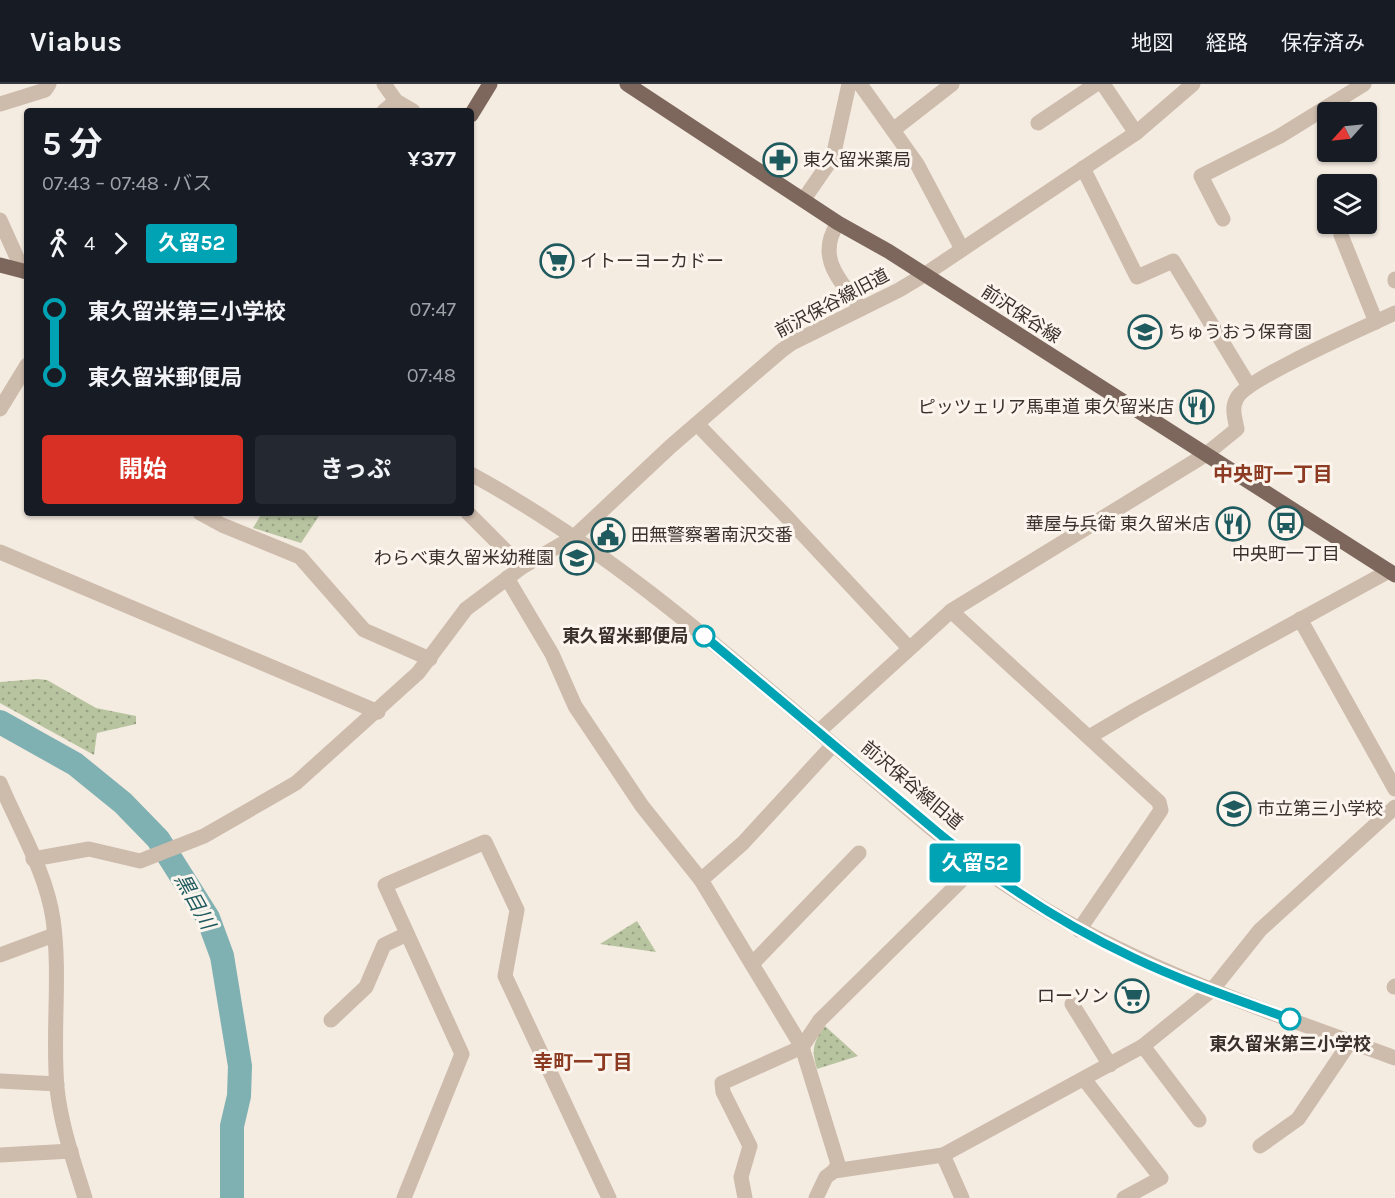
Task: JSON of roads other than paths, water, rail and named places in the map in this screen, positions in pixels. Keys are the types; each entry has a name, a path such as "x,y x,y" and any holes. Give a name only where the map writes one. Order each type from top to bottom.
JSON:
{"main road":[{"path":"474,110 490,84"},
{"name":"前沢保谷線","path":"627,84 838,223 924,275 1392,573"},
{"path":"0,265 24,272"}],"street":[{"path":"0,104 45,90 49,84"},
{"path":"384,84 390,106"},
{"path":"804,199 833,157 849,84"},
{"path":"860,84 929,185 962,249"},
{"path":"892,130 952,84"},
{"path":"1038,123 1096,84"},
{"path":"1103,84 1136,133"},
{"name":"前沢保谷線旧道","path":"574,537 696,424 792,343 924,275 1136,133 1193,84"},
{"path":"1223,219 1201,176 1280,136 1364,84"},
{"path":"1083,168 1137,277 1173,261 1249,386"},
{"path":"0,220 24,270"},
{"path":"838,223 831,234 830,265 861,309"},
{"path":"1341,235 1376,322"},
{"path":"818,732 951,611 1205,455 1237,429 1233,407 1238,395 1249,386 1290,363 1395,313"},
{"path":"0,409 24,370"},
{"path":"696,424 909,648"},
{"name":"前沢保谷線旧道","path":"474,476 574,537 639,582 977,865 1079,930 1135,958 1212,990 1395,1059"},
{"path":"206,516 300,557 364,630 430,659"},
{"path":"471,516 522,567"},
{"path":"33,859 89,849 140,861 185,843 248,812 296,783 378,711 430,659 466,609 522,567 574,537"},
{"path":"0,552 378,711"},
{"path":"1089,737 1300,619 1392,573"},
{"path":"507,578 552,654 574,706 642,806 701,880 802,1047 837,1157 834,1172"},
{"path":"951,611 1159,802 1161,810 1079,930"},
{"path":"1300,619 1395,789"},
{"path":"701,880 743,843 833,745"},
{"path":"0,783 33,859 48,902 54,934 58,1006 57,1084 60,1114 85,1198"},
{"path":"816,1198 826,1177 834,1172 943,1155 1143,1046 1212,990 1260,930 1395,807"},
{"path":"404,1198 462,1054 385,885 485,842 517,910 505,976 609,1198"},
{"path":"753,964 859,853"},
{"path":"745,1198 741,1177 750,1146 723,1092 722,1083 802,1047 820,1020 977,865"},
{"path":"0,955 54,934"},
{"path":"331,1020 366,987 384,945 407,934"},
{"path":"1072,1004 1110,1065"},
{"path":"1260,1146 1298,1119 1350,1042"},
{"path":"1143,1046 1199,1120"},
{"path":"1084,1079 1161,1178 1124,1198"},
{"path":"0,1081 57,1084"},
{"path":"0,1155 71,1151"},
{"path":"943,1155 962,1198"}],"waterway":[{"name":"黒目川","path":"0,722 75,764 123,803 158,839 208,918 222,956 240,1066 239,1096 232,1126 232,1198"}],"place":[{"name":"東久留米薬局","path":"780,160"},
{"name":"イトーヨーカドー","path":"557,261"},
{"name":"ちゅうおう保育園","path":"1145,332"},
{"name":"ピッツェリア馬車道 東久留米店","path":"1197,407"},
{"name":"中央町一丁目","path":"1286,523"},
{"name":"華屋与兵衛 東久留米店","path":"1233,524"},
{"name":"田無警察署南沢交番","path":"608,535"},
{"name":"わらべ東久留米幼稚園","path":"577,558"},
{"name":"東久留米郵便局","path":"704,636"},
{"name":"市立第三小学校","path":"1234,809"},
{"name":"ローソン","path":"1132,996"},
{"name":"東久留米第三小学校","path":"1290,1019"}],"district":[{"name":"中央町一丁目","path":"1273,474"},
{"name":"幸町一丁目","path":"583,1062"}]}
